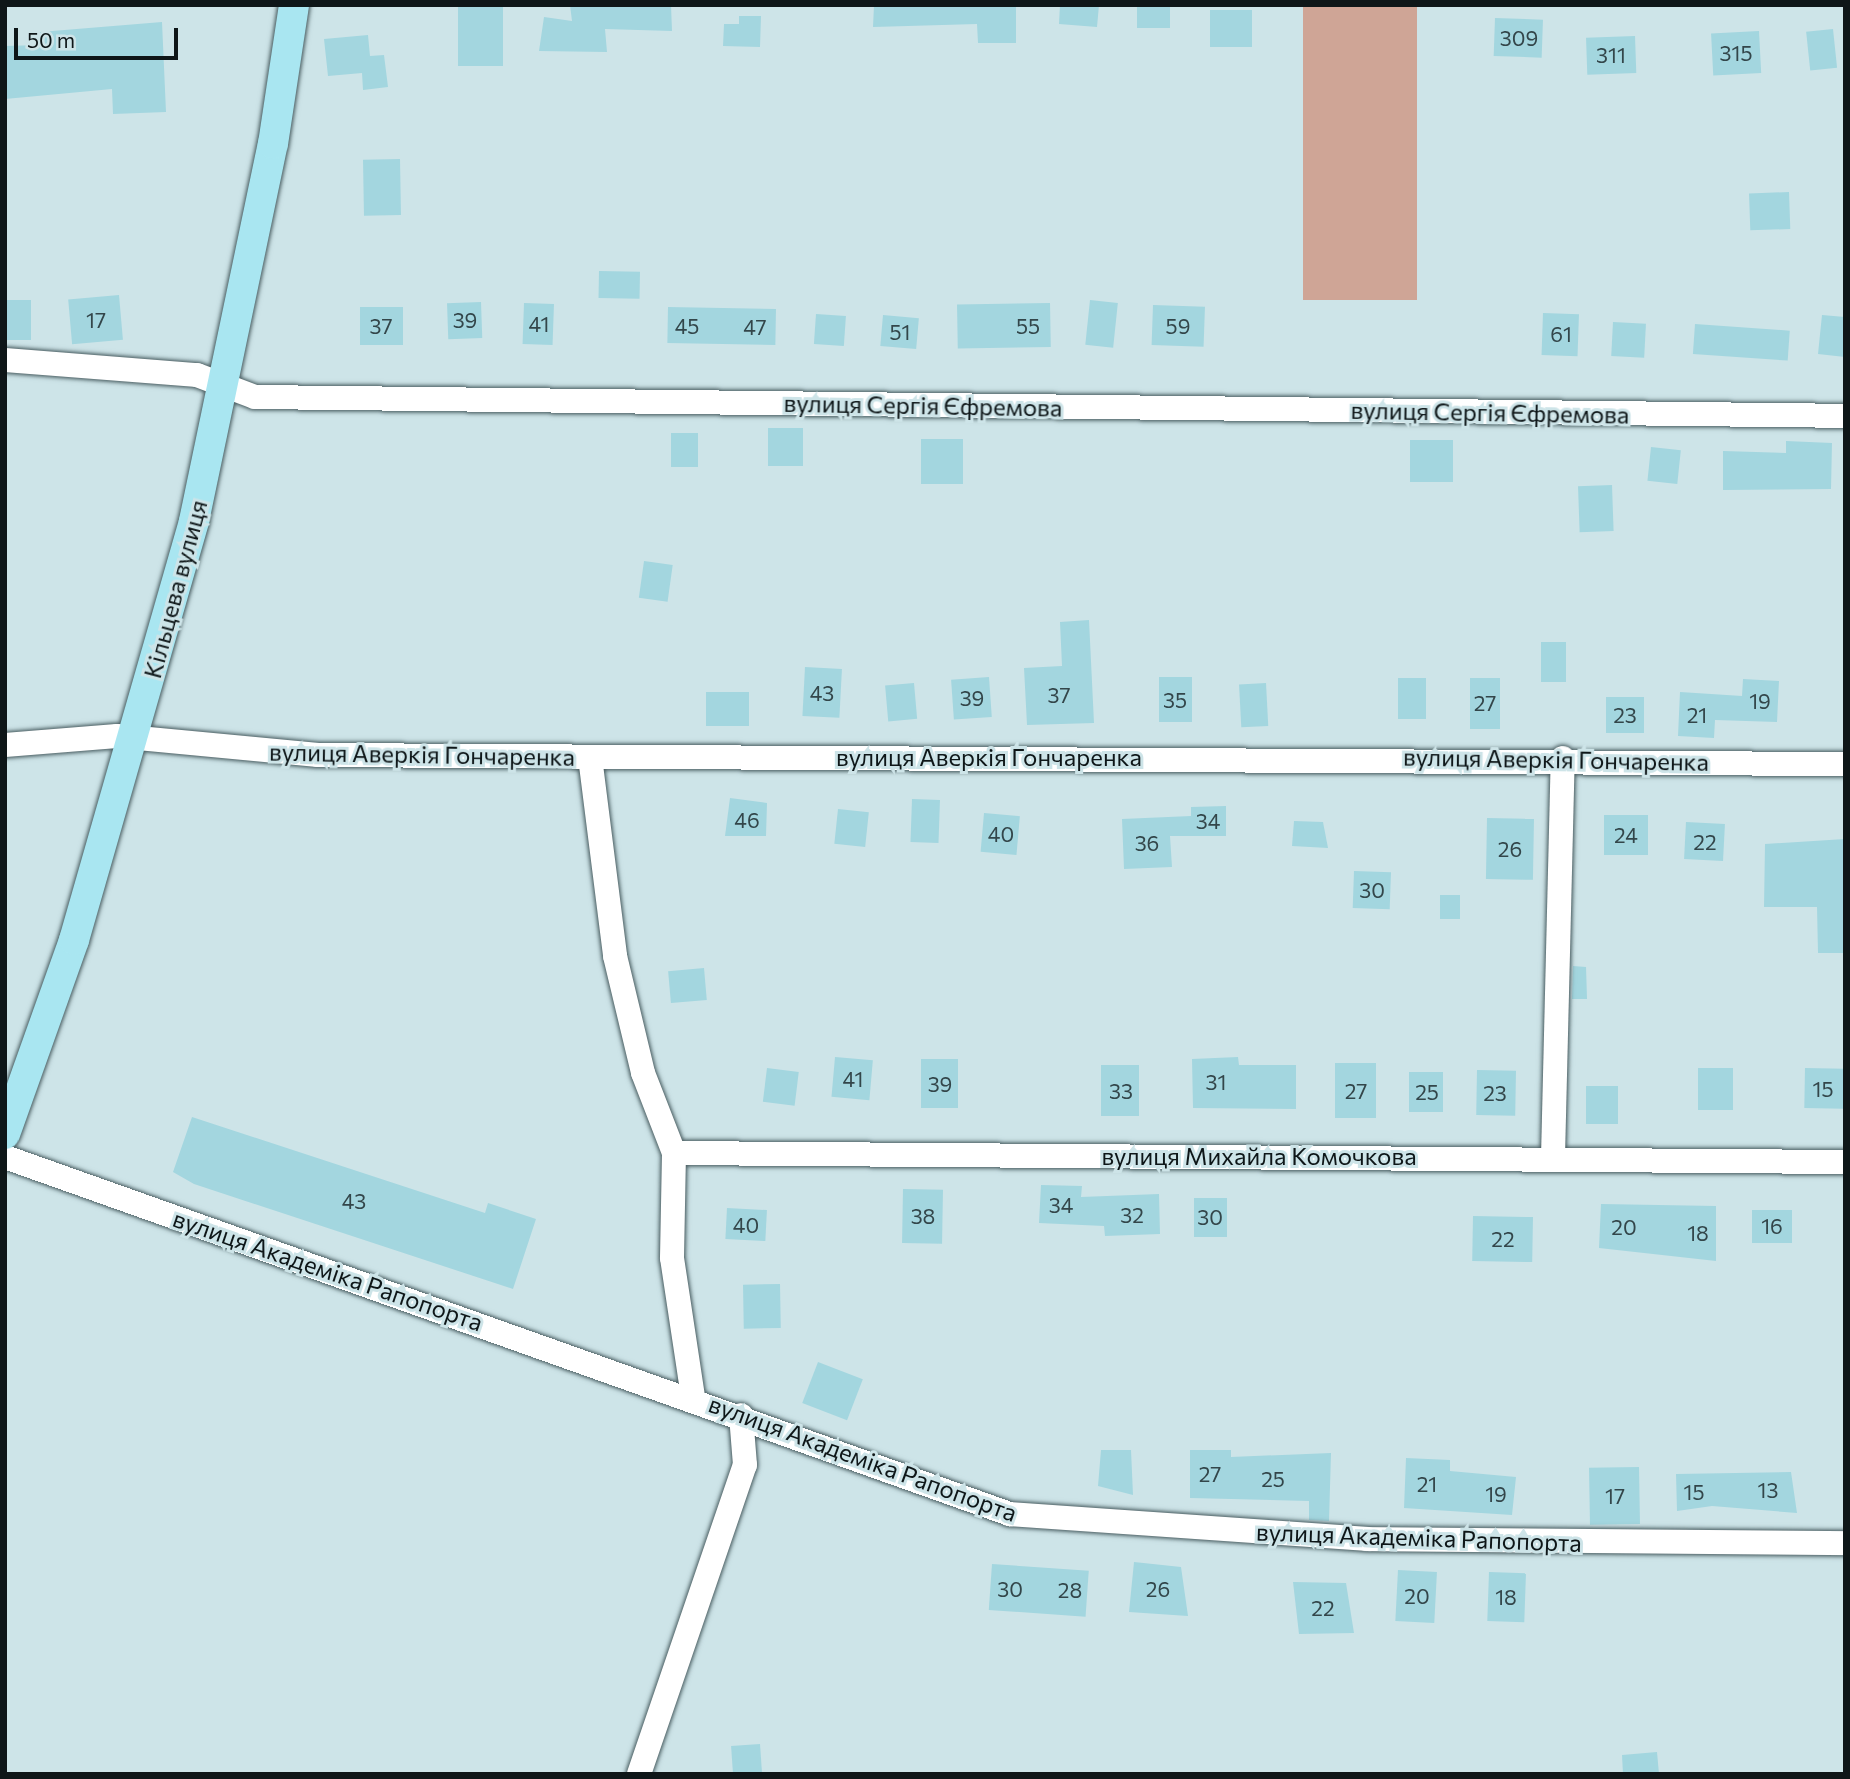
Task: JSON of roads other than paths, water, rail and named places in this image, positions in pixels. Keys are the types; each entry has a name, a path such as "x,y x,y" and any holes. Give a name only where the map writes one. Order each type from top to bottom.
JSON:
{"main road":[{"name":"Кільцева вулиця","path":"5,1134 135,740 224,383 294,14"}],"street":[{"name":"вулиця Сергія Єфремова","path":"5,360 197,375 255,397 1845,416"},
{"name":"вулиця Аверкія Гончаренка","path":"5,745 135,740 317,755 1563,758 1845,764"},
{"path":"590,757 615,956 643,1073 674,1153 672,1258 693,1397"},
{"path":"1553,1157 1563,758"},
{"name":"вулиця Михайла Комочкова","path":"674,1153 1553,1157 1845,1162"},
{"name":"вулиця Академіка Рапопорта","path":"5,1157 693,1397 1010,1514 1053,1522 1367,1539 1845,1544"},
{"path":"639,1774 745,1465 741,1415"}]}
